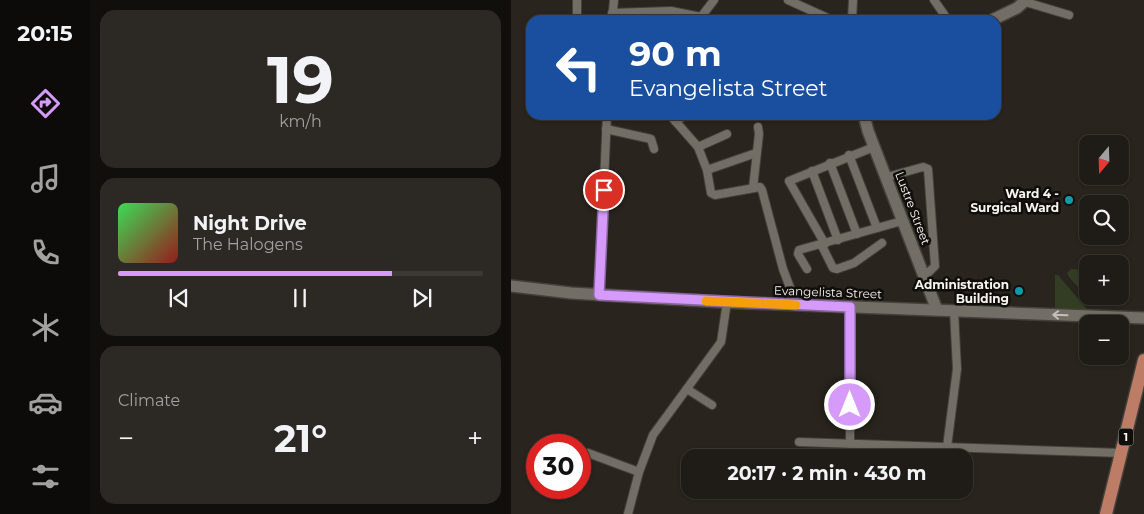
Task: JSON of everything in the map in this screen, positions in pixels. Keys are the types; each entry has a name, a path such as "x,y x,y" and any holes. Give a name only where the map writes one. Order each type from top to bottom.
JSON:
{"main road":[{"path":"999,15 1023,1"},
{"name":"Lustre Street","path":"866,120 874,147 937,310"},
{"name":"Evangelista Street","path":"511,286 599,295 797,306 1144,318"},
{"name":"1","path":"1106,514 1142,376 1144,360"}],"street":[{"path":"577,0 577,15"},
{"path":"612,15 613,0"},
{"path":"704,15 714,0"},
{"path":"788,0 821,15"},
{"path":"852,15 853,0"},
{"path":"934,0 944,15"},
{"path":"1023,1 1069,15"},
{"path":"629,15 671,10 690,15"},
{"path":"599,295 606,120"},
{"path":"675,120 698,147 707,170 711,193 715,195 760,187 762,190 783,269 797,306"},
{"path":"753,188 759,134 758,127"},
{"path":"605,129 651,139 654,149"},
{"path":"698,147 727,134"},
{"path":"874,147 849,155 791,179 789,184 823,244 833,268 837,269 854,263 882,243"},
{"path":"707,170 756,153"},
{"path":"849,155 877,228"},
{"path":"830,163 857,234"},
{"path":"887,177 923,167 928,169 935,266 925,276"},
{"path":"812,171 838,240"},
{"path":"807,269 798,252 902,221"},
{"path":"628,514 639,472 653,435 721,342 727,302"},
{"path":"850,307 850,444"},
{"path":"947,447 957,368 954,311"},
{"path":"687,389 712,405"},
{"path":"799,442 1122,452"},
{"path":"591,454 639,472"}],"green space":[{"path":"1071,269 1079,270 1079,288 1069,277 1067,273"},
{"path":"1055,275 1058,275 1079,300 1079,305 1083,305 1086,308 1086,311 1055,310"}],"slow traffic":[{"path":"706,301 796,305"}],"place":[{"name":"Ward 4 - Surgical Ward","path":"1069,200"},
{"name":"Administration Building","path":"1019,291"}],"route":[{"path":"604,190 599,295 797,306 850,307 850,405"}]}
